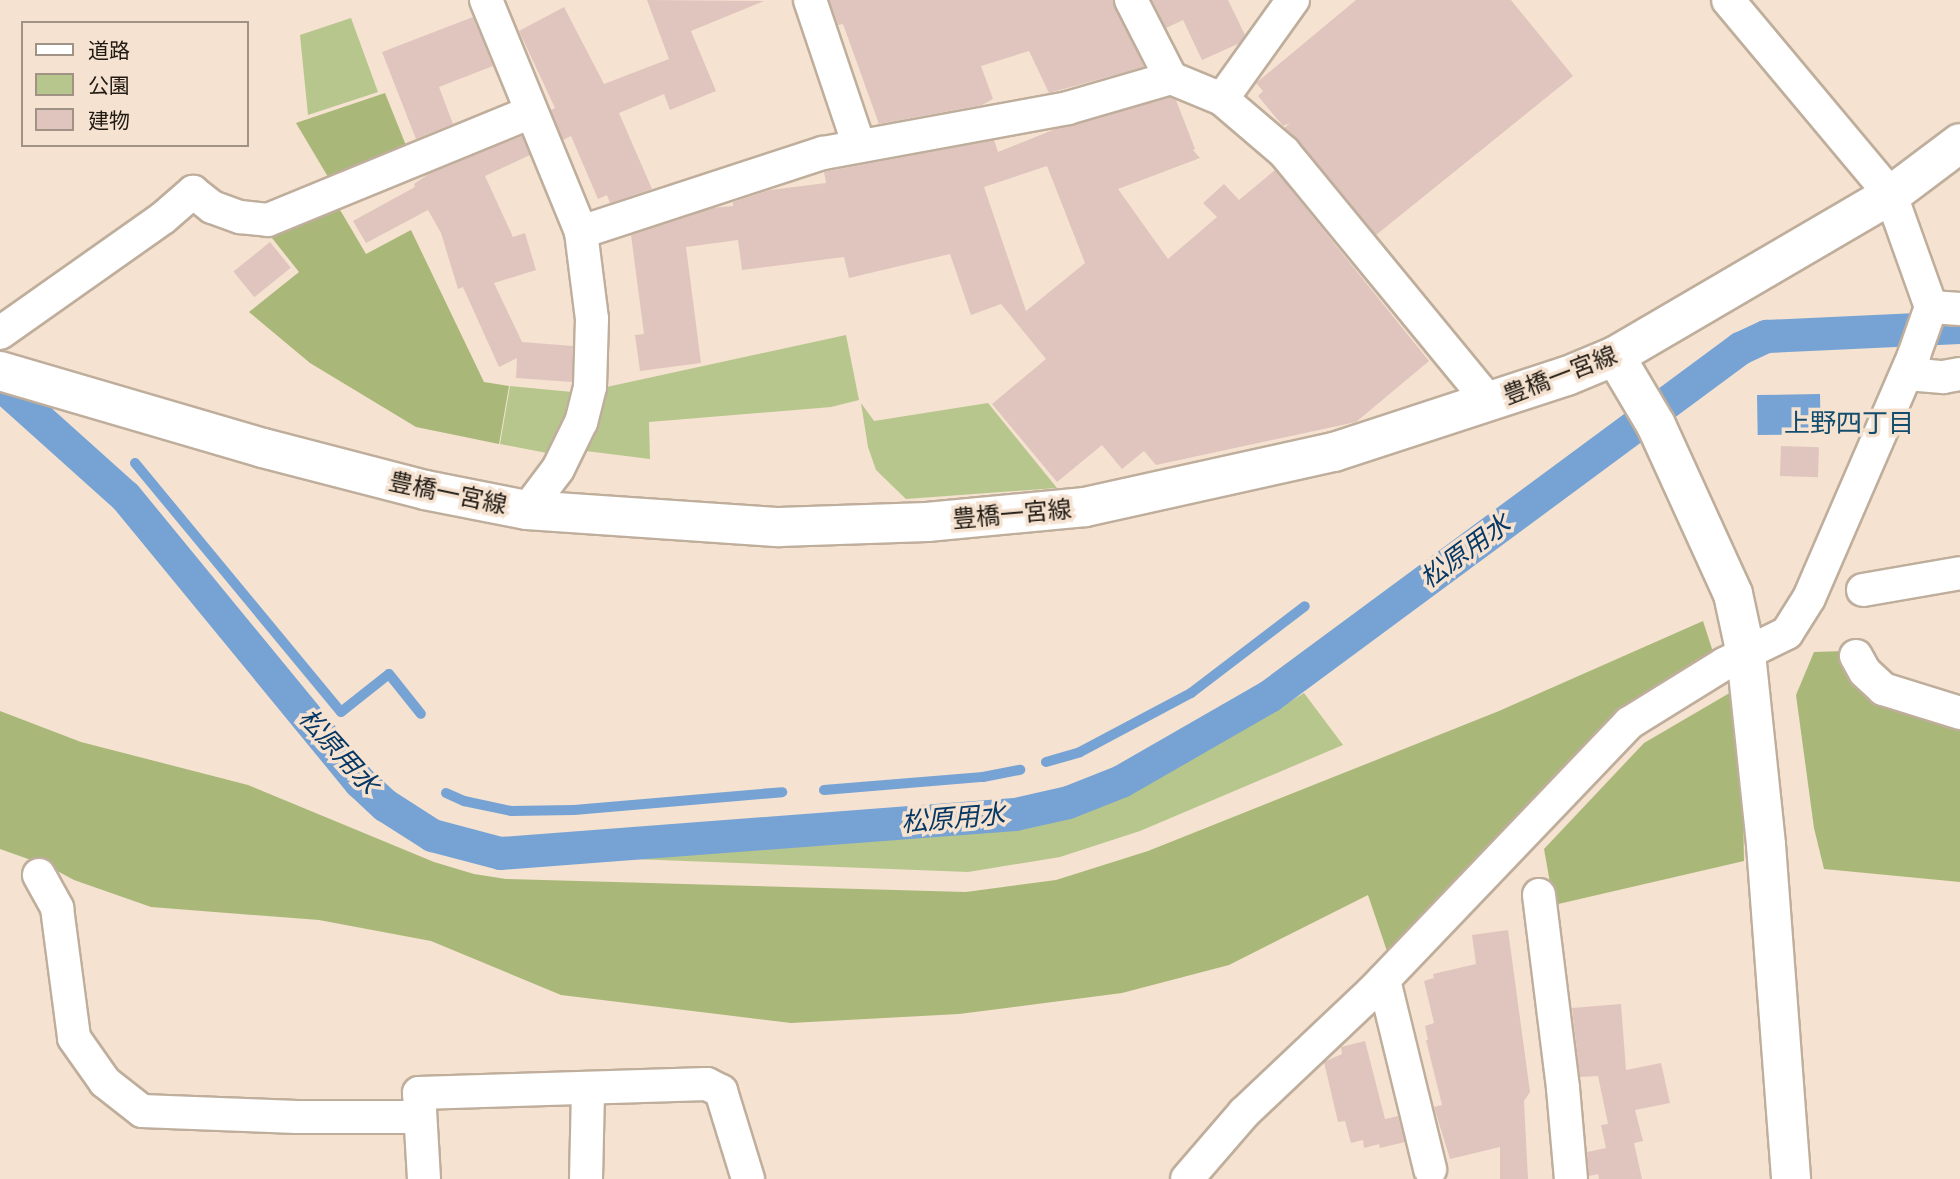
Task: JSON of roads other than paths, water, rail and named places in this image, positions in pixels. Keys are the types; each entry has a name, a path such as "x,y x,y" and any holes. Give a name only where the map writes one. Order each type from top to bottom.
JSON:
{"main road":[{"name":"豊橋一宮線","path":"0,371 263,449 425,490 527,510 779,527 927,522 1085,507 1334,452 1489,402 1615,356 1891,195 1960,144"},
{"path":"1615,356 1646,411 1733,594 1746,654 1766,845 1791,1179"}],"street":[{"path":"486,0 581,232 592,319 590,387 581,422 558,469 527,510"},
{"path":"810,0 859,146"},
{"path":"1130,0 1171,78"},
{"path":"1222,99 1293,0"},
{"path":"1187,1179 1244,1113 1384,980 1629,723 1724,664 1787,633 1802,613 1910,365 1939,314 1891,195 1728,0"},
{"path":"581,232 823,153 1068,108 1171,78 1222,99 1284,152 1489,402"},
{"path":"0,333 163,218 193,192 212,207 240,217 268,220 531,112"},
{"path":"1910,365 1943,377 1960,374"},
{"path":"1863,590 1960,573"},
{"path":"1856,656 1865,672 1882,689 1960,713"},
{"path":"39,875 57,908 74,1038 105,1082 142,1111 297,1117 419,1117"},
{"path":"1539,895 1563,1088 1571,1179"},
{"path":"1384,980 1430,1169"},
{"path":"424,1179 419,1093 708,1084 721,1091 748,1179"},
{"path":"586,1179 588,1088"}],"water":[{"path":"1820,394 1821,434 1758,435 1757,395"}],"waterway":[{"name":"松原用水","path":"0,384 125,496 360,782 385,805 432,835 500,853 1015,814 1068,802 1121,781 1269,696 1740,348 1766,336 1960,327"},
{"path":"135,463 341,712 389,674 421,714"},
{"path":"1046,762 1080,752 1191,693 1305,606"},
{"path":"824,790 983,777 1020,770"},
{"path":"446,793 464,801 511,811 574,810 782,792"}],"district":[{"name":"上野四丁目","path":"1849,423"}]}
